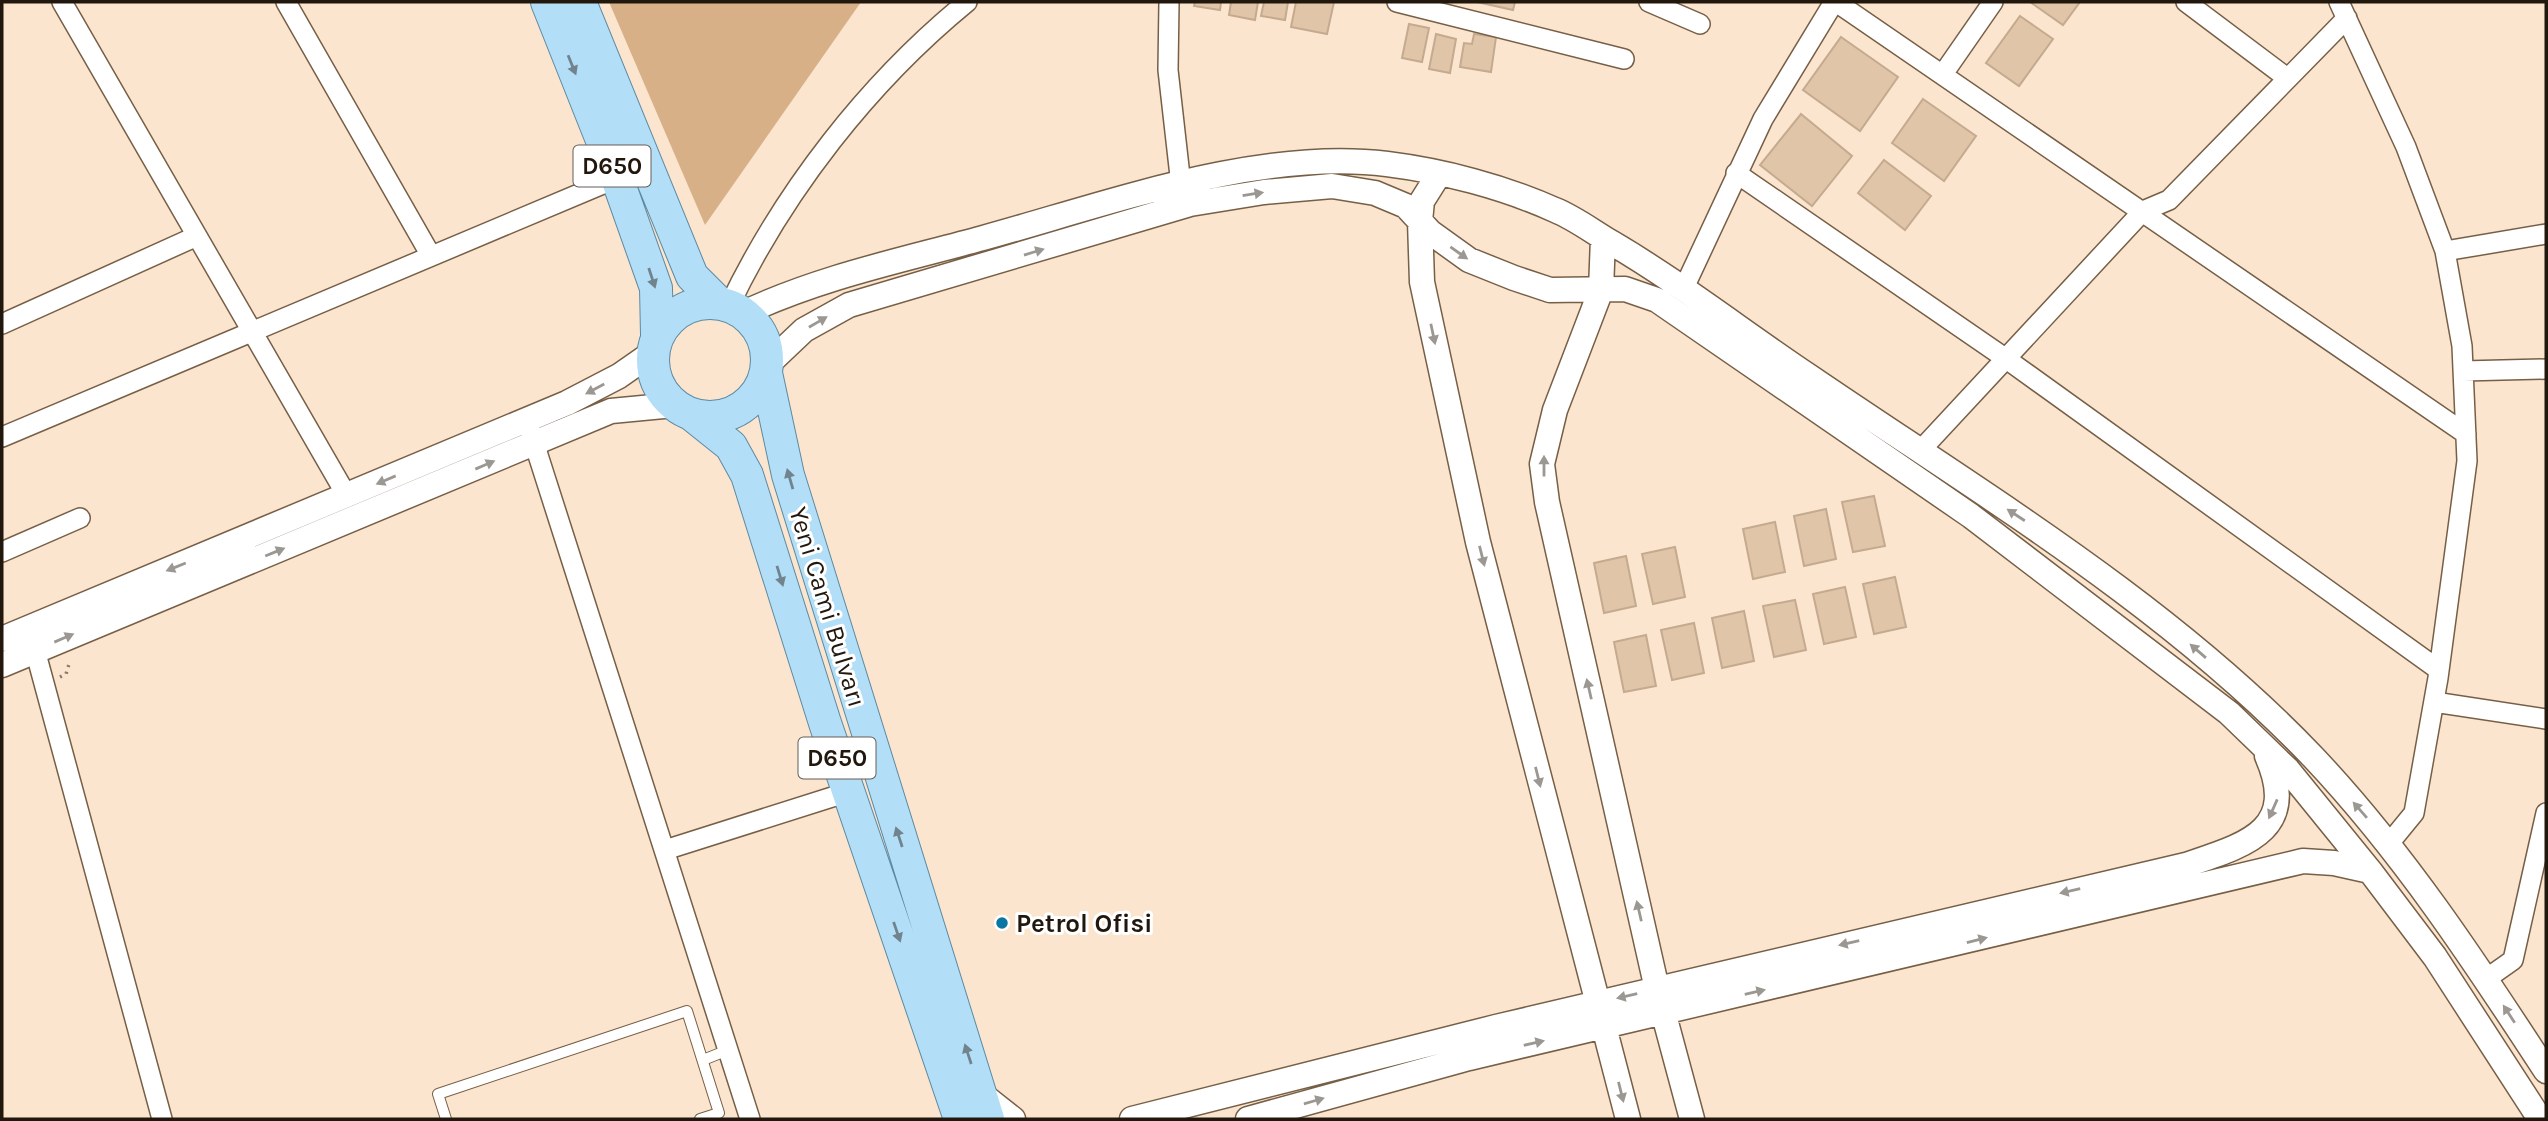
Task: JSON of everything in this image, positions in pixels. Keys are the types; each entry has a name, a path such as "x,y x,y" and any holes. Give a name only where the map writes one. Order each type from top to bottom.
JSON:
{"main road":[{"name":"D650","path":"547,2 617,178 656,288 655,344"},
{"path":"580,2 692,276 731,307 762,335 767,353 760,390 746,405 729,415 710,418 682,410 661,390 653,373 655,344 668,320 683,309 701,303 731,307"},
{"name":"Yeni Cami Bulvarı","path":"766,369 788,475 984,1106"},
{"name":"Yeni Cami Bulvarı","path":"682,410 731,446 747,475 849,792 960,1119"}],"street":[{"path":"62,2 346,496"},
{"path":"286,2 430,254"},
{"path":"731,307 750,261 824,152 923,38 967,2"},
{"path":"1169,2 1168,71 1181,185"},
{"path":"1398,2 1624,59"},
{"path":"1649,2 1700,24"},
{"path":"1684,290 1763,119 1835,2 2466,434"},
{"path":"1943,74 1993,2"},
{"path":"2186,2 2287,78"},
{"path":"1919,452 2143,211 2169,200 2287,78 2343,10 2406,146 2445,251 2462,346 2467,461 2439,670 2414,813 2387,846"},
{"path":"731,307 775,299 846,276 1181,185 1242,170 1316,161 1385,164 1460,178 1556,210 1684,290 1919,452 2032,526 2169,626 2260,704 2314,758 2387,846 2486,979 2546,1071"},
{"path":"1736,173 2005,358 2439,670"},
{"path":"1439,174 1422,201 1422,282 1478,541 1628,1119"},
{"path":"2,437 430,254 617,178"},
{"path":"766,369 804,330 849,305 1189,204 1264,192 1332,186 1375,193 1406,206 1420,221 1469,260 1514,278 1550,290 1625,289 1657,300 1971,516 2229,713 2331,820 2435,957 2540,1119"},
{"path":"2445,251 2546,234"},
{"path":"2,324 197,236"},
{"path":"1603,238 1601,290 1555,410 1542,464 1547,502 1657,989 1692,1119"},
{"path":"2,639 526,421 619,376 655,344"},
{"path":"2463,372 2546,369"},
{"path":"2,665 611,411 682,410"},
{"path":"526,421 750,1119"},
{"path":"2,552 79,518"},
{"path":"36,650 162,1119"},
{"path":"2434,702 2546,719"},
{"path":"1248,1119 1469,1058 1601,1015 1657,989 2186,865 2241,847 2259,834 2275,809 2280,791 2263,746"},
{"path":"664,849 849,792"},
{"path":"2486,979 2513,960 2546,813"},
{"path":"1132,1119 1601,1015 1665,1012 2303,861 2334,863 2370,871"},
{"path":"984,1106 1013,1119"}],"lane":[{"path":"446,1119 438,1094 687,1011 719,1113 700,1119"},
{"path":"703,1060 728,1050"}],"shaded area":[{"path":"609,2 861,2 705,225"}],"building":[{"path":"1195,2 1221,2 1220,10 1194,6"},
{"path":"1231,2 1258,2 1255,20 1229,15"},
{"path":"1264,2 1288,2 1285,20 1261,16"},
{"path":"1296,2 1334,2 1327,34 1291,27"},
{"path":"1477,2 1515,2 1513,10"},
{"path":"2030,2 2080,2 2063,25"},
{"path":"2020,16 2053,39 2019,86 1986,63"},
{"path":"1409,24 1429,28 1422,62 1402,58"},
{"path":"1436,34 1456,39 1450,73 1429,69"},
{"path":"1474,34 1496,37 1491,72 1460,67 1464,43 1472,44"},
{"path":"1841,37 1898,77 1860,131 1803,90"},
{"path":"1923,99 1976,136 1944,181 1892,143"},
{"path":"1801,114 1852,156 1812,206 1760,165"},
{"path":"1884,160 1931,196 1905,230 1858,193"},
{"path":"1874,496 1885,546 1853,552 1842,502"},
{"path":"1826,509 1836,559 1804,566 1794,516"},
{"path":"1775,522 1785,572 1753,579 1743,529"},
{"path":"1675,547 1685,597 1653,604 1642,554"},
{"path":"1626,556 1636,606 1604,613 1594,563"},
{"path":"1895,577 1906,627 1874,634 1863,584"},
{"path":"1845,587 1856,637 1824,644 1813,594"},
{"path":"1795,600 1806,650 1774,657 1763,606"},
{"path":"1744,611 1754,661 1722,668 1712,618"},
{"path":"1694,623 1704,673 1672,680 1661,630"},
{"path":"1646,635 1656,686 1624,692 1614,642"}],"place":[{"name":"Petrol Ofisi","path":"1002,923"}]}
